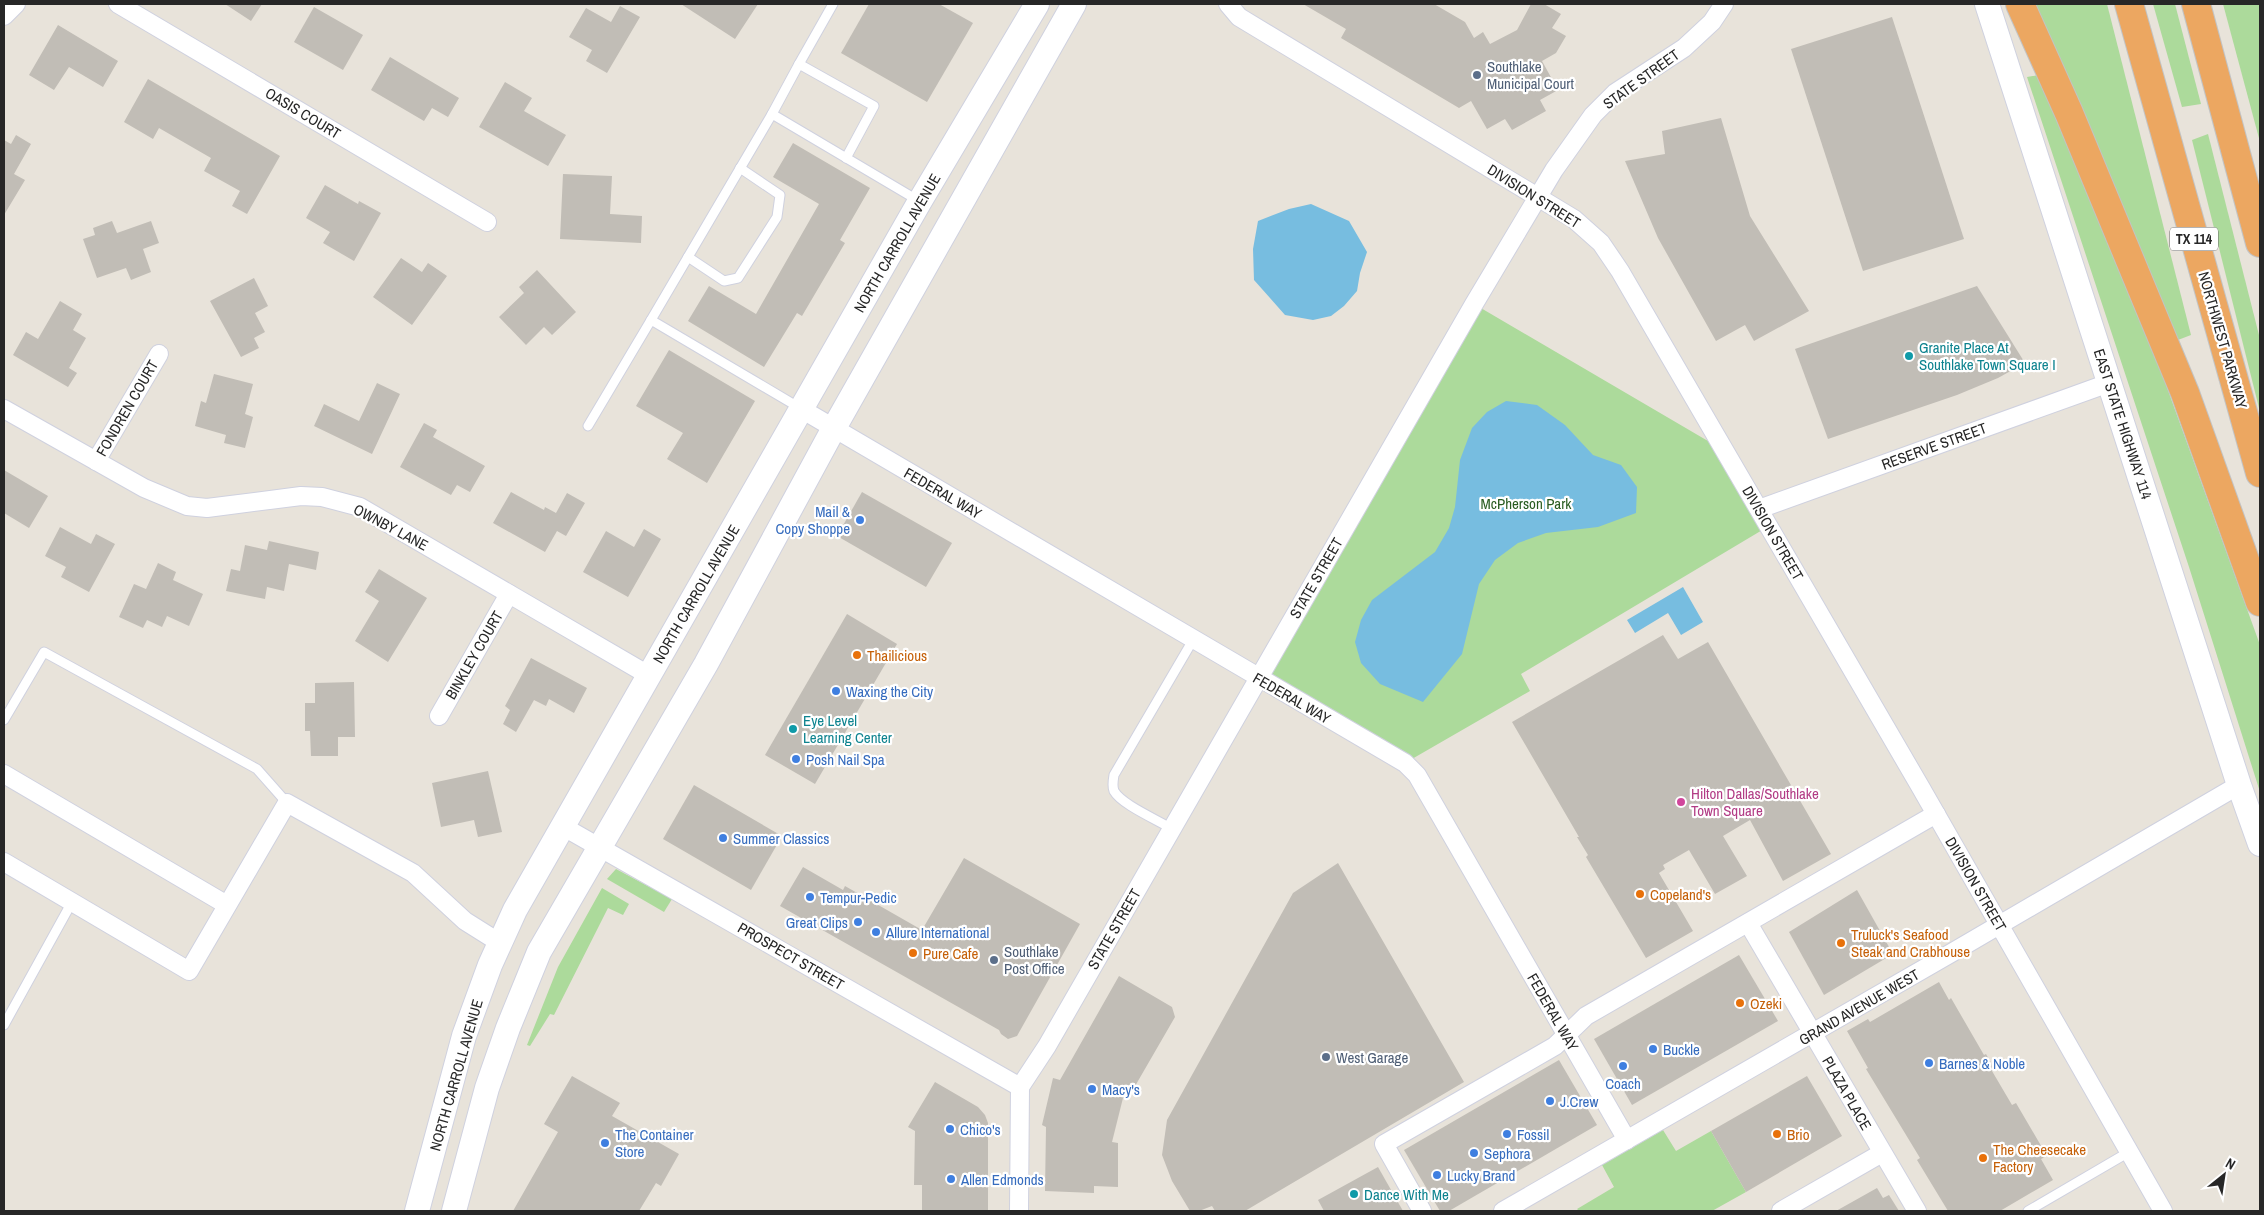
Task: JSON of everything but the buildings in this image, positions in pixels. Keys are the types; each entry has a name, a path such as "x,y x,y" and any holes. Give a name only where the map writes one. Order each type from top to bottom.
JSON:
{"highway":[{"path":"2020,4 2068,113 2185,393 2260,602"},
{"name":"NORTHWEST PARKWAY","path":"2129,4 2260,473"},
{"path":"2196,4 2260,243"}],"main road":[{"path":"454,1211 487,1088 508,1028 539,952 598,846 706,664 834,428 1074,4"},
{"name":"EAST STATE HIGHWAY 114","path":"1987,4 2239,785 2260,844"},
{"name":"NORTH CARROLL AVENUE","path":"417,1211 464,1036 500,943 515,910 803,410 1031,5"}],"street":[{"path":"4,16 16,4"},
{"name":"OASIS COURT","path":"118,4 487,222"},
{"name":"DIVISION STREET","path":"1228,4 1239,17 1574,219 1601,243 1620,271 1759,508 2163,1211"},
{"name":"STATE STREET","path":"1020,1086 1047,1046 1538,197 1571,144 1593,115 1616,93 1684,48 1712,22 1722,4"},
{"name":"FONDREN COURT","path":"96,461 159,354"},
{"name":"RESERVE STREET","path":"1759,508 2109,383"},
{"name":"OWNBY LANE","path":"4,409 144,488 187,506 207,508 301,496 322,497 360,507 650,676"},
{"name":"FEDERAL WAY","path":"803,410 1258,679 1405,763 1417,775 1627,1140"},
{"name":"BINKLEY COURT","path":"438,716 509,594"},
{"path":"4,774 227,905"},
{"name":"GRAND AVENUE WEST","path":"1503,1211 2000,926 2239,785"},
{"path":"4,862 189,971 287,803 413,873 465,921 500,943"},
{"path":"1422,1211 1384,1144 1539,1055 1567,1035 1574,1025 1586,1016 1936,814"},
{"name":"PROSPECT STREET","path":"562,826 1020,1086"},
{"name":"PLAZA PLACE","path":"1748,923 1917,1211"},
{"path":"1019,1211 1020,1086"},
{"path":"1781,1211 1882,1152"},
{"path":"427,1211 429,1172"}],"lane":[{"path":"588,426 772,114 833,4"},
{"path":"799,64 874,106 846,158"},
{"path":"772,114 920,201"},
{"path":"688,257 724,281 738,278 777,217 780,195 740,168"},
{"path":"651,320 803,410"},
{"path":"1172,829 1121,798 1114,791 1113,784 1114,776 1193,640"},
{"path":"4,720 44,652 257,770 287,803"},
{"path":"4,1025 72,902"},
{"path":"2028,1211 2130,1152"}],"green space":[{"path":"2033,4 2107,4 2191,335 2170,343"},
{"path":"2153,4 2175,4 2201,104 2182,107"},
{"path":"2223,4 2260,4 2260,142"},
{"path":"2039,75 2152,346 2260,645 2260,792 2189,567 2027,77"},
{"path":"2208,134 2260,339 2260,412 2192,140"},
{"name":"McPherson Park","path":"1474,304 1725,451 1769,526 1521,674 1530,691 1405,763 1258,679"},
{"path":"616,869 672,899 664,912 607,879"},
{"path":"602,888 629,904 623,915 608,908 554,1015 550,1014 530,1046 527,1045 558,967"},
{"path":"1663,1130 1676,1151 1711,1131 1746,1192 1712,1211 1579,1211 1577,1209 1614,1187 1602,1165"}],"water":[{"path":"1311,204 1349,221 1367,252 1360,273 1357,291 1344,306 1331,316 1313,320 1285,315 1254,280 1253,249 1258,221 1289,209"},
{"path":"1506,401 1537,405 1565,425 1593,455 1621,465 1637,487 1636,513 1598,527 1546,533 1518,543 1495,560 1479,584 1462,654 1423,702 1380,684 1361,663 1355,642 1361,620 1372,600 1435,552 1449,528 1455,507 1460,460 1472,428 1487,412"},
{"path":"1683,587 1703,622 1681,635 1668,613 1635,633 1627,620"}],"place":[{"name":"Southlake Municipal Court","path":"1477,75"},
{"name":"Granite Place At Southlake Town Square I","path":"1909,356"},
{"name":"Mail & Copy Shoppe","path":"860,520"},
{"name":"Thailicious","path":"857,655"},
{"name":"Waxing the City","path":"836,691"},
{"name":"Eye Level Learning Center","path":"793,729"},
{"name":"Posh Nail Spa","path":"796,759"},
{"name":"Hilton Dallas/Southlake Town Square","path":"1681,802"},
{"name":"Summer Classics","path":"723,838"},
{"name":"Copeland's","path":"1640,894"},
{"name":"Tempur-Pedic","path":"810,897"},
{"name":"Great Clips","path":"858,922"},
{"name":"Allure International","path":"876,932"},
{"name":"Truluck's Seafood Steak and Crabhouse","path":"1841,943"},
{"name":"Pure Cafe","path":"913,953"},
{"name":"Southlake Post Office","path":"994,960"},
{"name":"Ozeki","path":"1740,1003"},
{"name":"Buckle","path":"1653,1049"},
{"name":"West Garage","path":"1326,1057"},
{"name":"Barnes & Noble","path":"1929,1063"},
{"name":"Coach","path":"1623,1066"},
{"name":"Macy's","path":"1092,1089"},
{"name":"J.Crew","path":"1550,1101"},
{"name":"Chico's","path":"950,1129"},
{"name":"Fossil","path":"1507,1134"},
{"name":"Brio","path":"1777,1134"},
{"name":"The Container Store","path":"605,1143"},
{"name":"Sephora","path":"1474,1153"},
{"name":"The Cheesecake Factory","path":"1983,1158"},
{"name":"Lucky Brand","path":"1437,1175"},
{"name":"Allen Edmonds","path":"951,1179"},
{"name":"Dance With Me","path":"1354,1194"}]}
